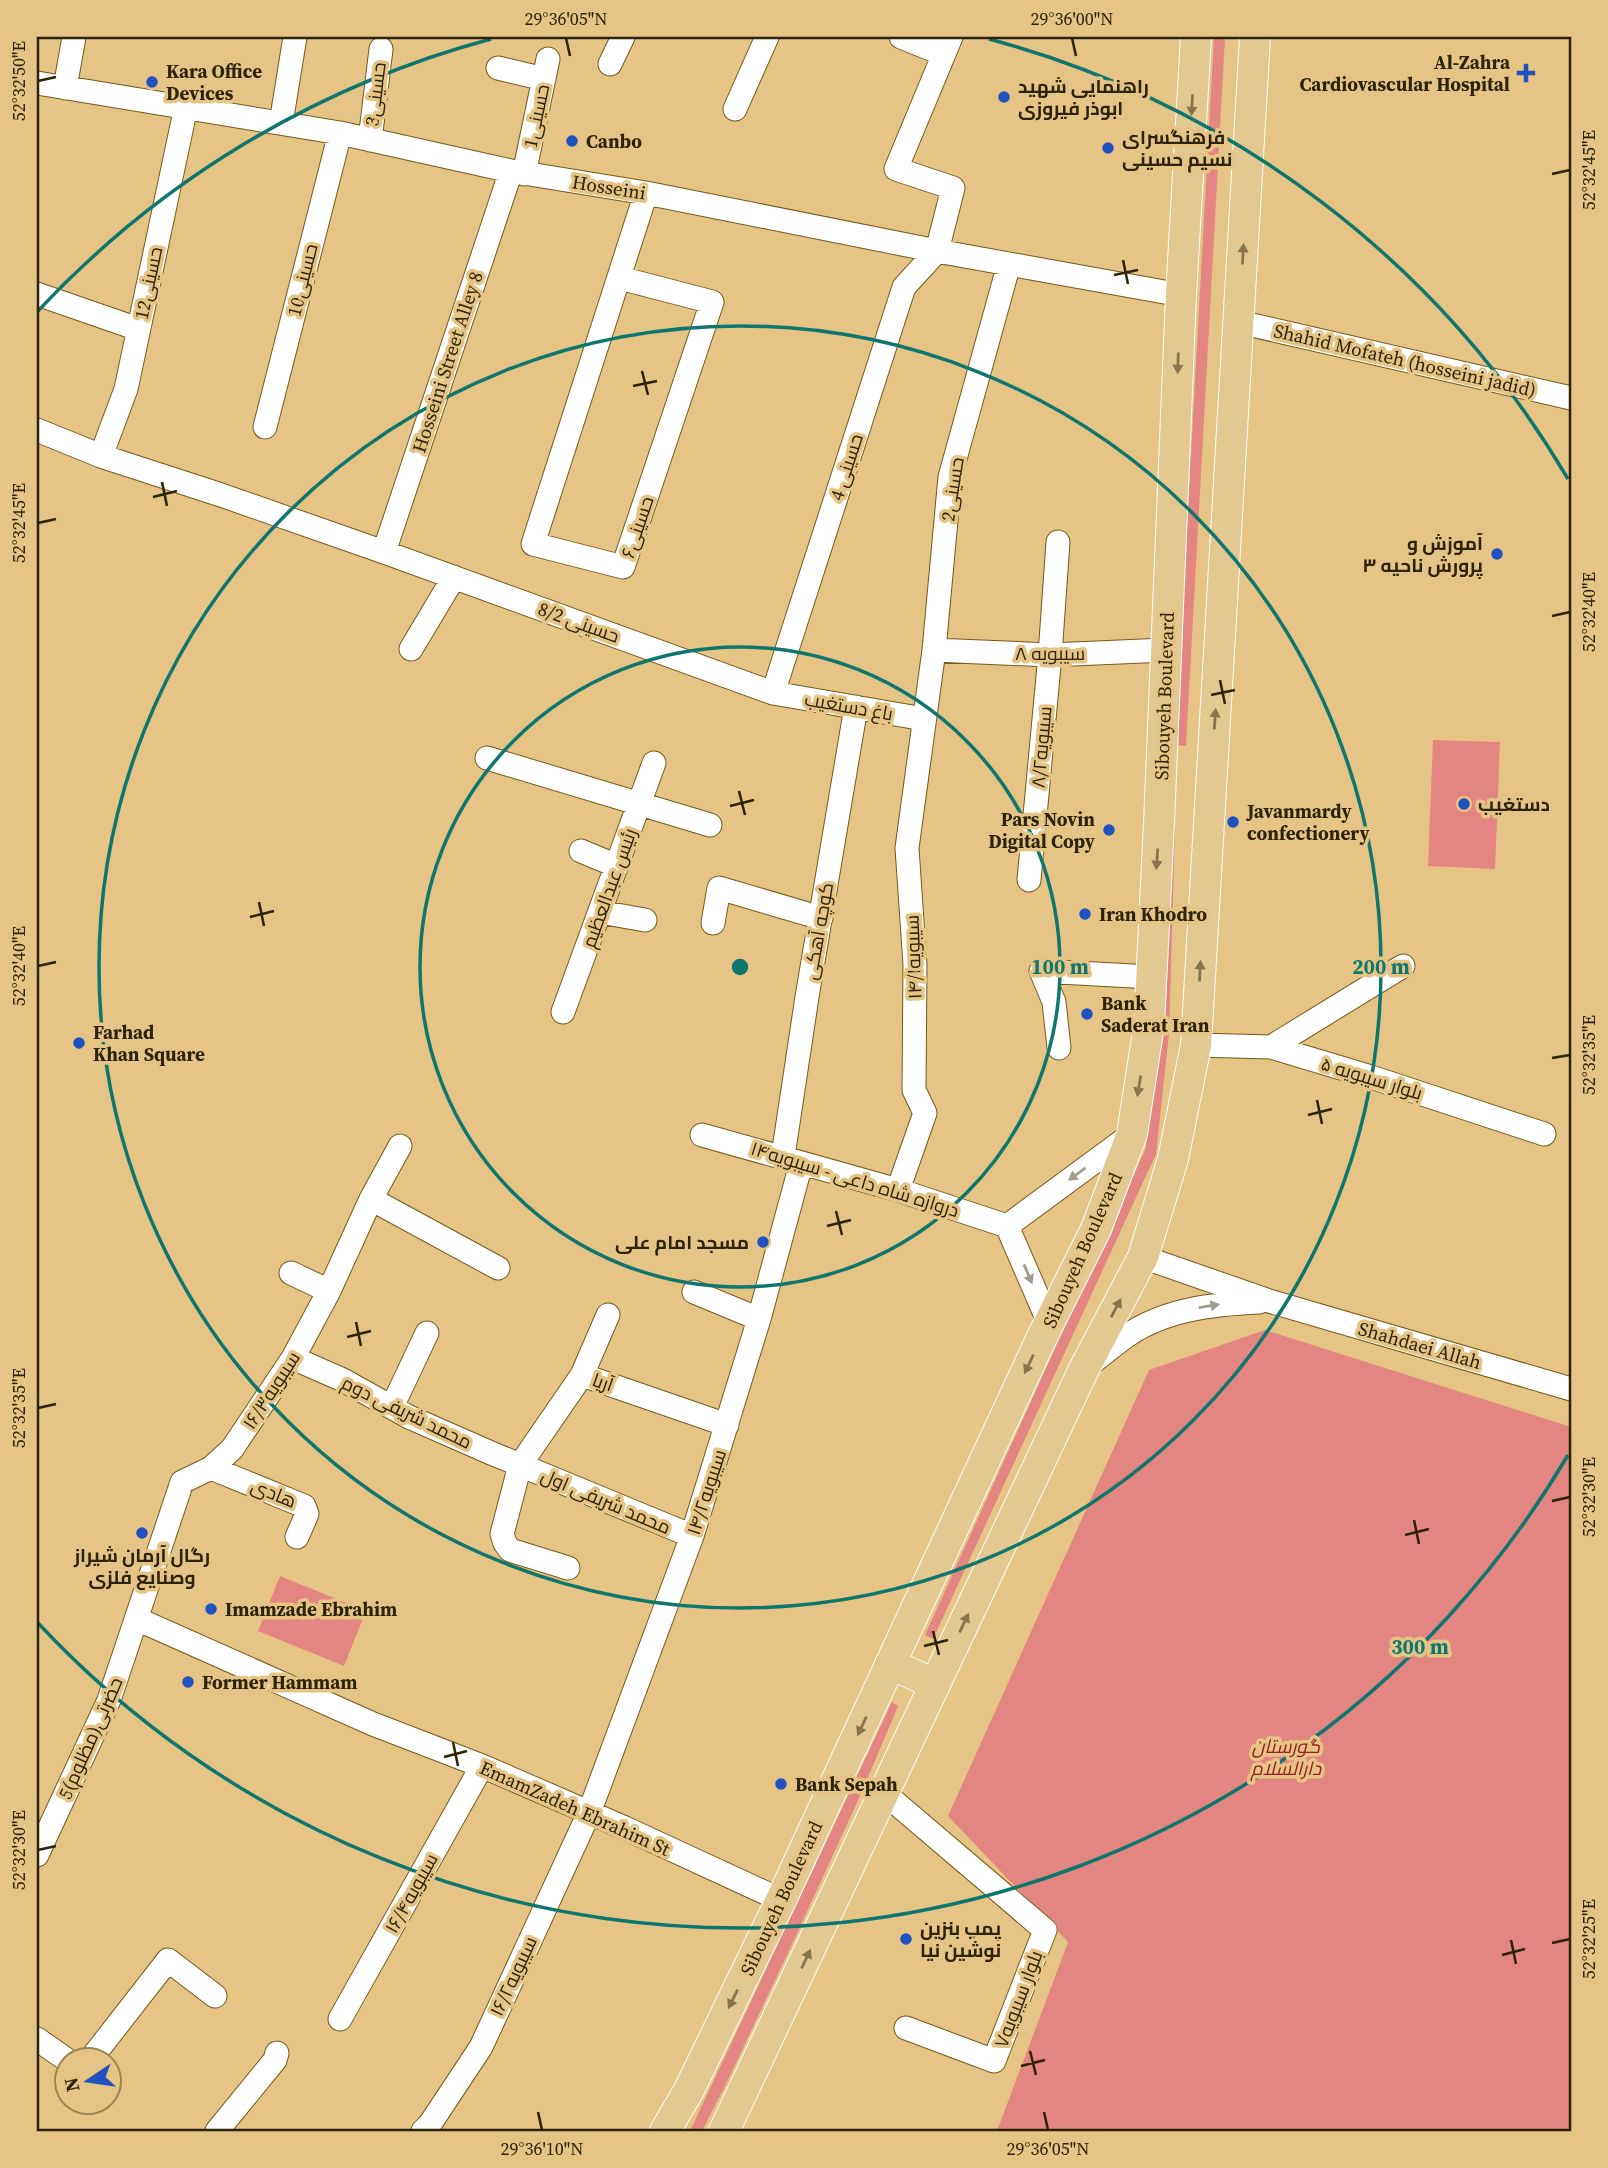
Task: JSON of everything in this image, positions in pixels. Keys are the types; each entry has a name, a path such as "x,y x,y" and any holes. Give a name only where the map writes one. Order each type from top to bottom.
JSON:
{"main road":[{"name":"Sibouyeh Boulevard","path":"665,2131 689,2090 781,1900 1049,1323 1096,1229 1132,1134 1149,1025 1181,295 1196,37"},
{"path":"724,2131 1084,1369 1143,1257 1173,1159 1196,1045 1255,37"},
{"path":"1162,749 1172,765 1192,770 1212,755"},
{"path":"1159,823 1172,812 1185,810 1199,816 1208,836"},
{"path":"890,1664 935,1684"}],"street":[{"path":"65,88 74,37"},
{"path":"281,123 295,37"},
{"path":"610,64 623,37"},
{"path":"735,110 767,37"},
{"path":"901,37 947,46 896,169 953,188 937,251"},
{"name":"حسینی3","path":"370,140 381,49"},
{"name":"حسینی1","path":"498,68 546,69 517,172"},
{"name":"Hosseini","path":"37,83 340,133 517,172 646,193 937,251 1181,295"},
{"name":"حسینی12","path":"101,456 126,388 186,107"},
{"name":"حسینی10","path":"265,427 340,133"},
{"name":"Hosseini Street Alley 8","path":"384,552 517,172"},
{"name":"حسینی۶","path":"620,278 712,302 623,568 533,544 646,193"},
{"name":"حسینی 4","path":"773,693 904,287 937,251"},
{"name":"حسینی2","path":"924,719 934,650 950,477 1009,264"},
{"path":"37,294 138,329"},
{"name":"Shahid Mofateh (hosseini jadid)","path":"1239,322 1571,398"},
{"name":"8/2 حسینی","path":"37,430 101,456 384,552 773,693"},
{"name":"سیبویه۸/۲","path":"1029,880 1058,542"},
{"path":"411,649 454,577"},
{"name":"سیبویه ۸","path":"934,650 1050,655 1166,650"},
{"name":"باغ دستغیب","path":"773,693 924,719"},
{"name":"کوچه آهکی","path":"792,1160 821,918 856,707"},
{"name":"سیبویه۱۴/۱","path":"898,1190 925,1113 914,1090 915,965 906,848 924,719"},
{"path":"487,758 709,825"},
{"name":"رئیس عبدالعظیم","path":"563,1012 654,764"},
{"path":"581,851 617,866"},
{"path":"713,923 719,888 821,918"},
{"path":"600,912 645,920"},
{"path":"1271,1047 1403,966"},
{"path":"1059,1048 1054,1002 1041,971 1151,976"},
{"name":"بلوار سیبویه ۵","path":"1196,1045 1271,1047 1544,1134"},
{"path":"1049,1323 1007,1226 1132,1134"},
{"name":"دروازه شاه داعی - سیبویه۱۴","path":"702,1135 898,1190 1007,1226"},
{"name":"سیبویه۱۶/۳","path":"137,1619 183,1482 211,1468 232,1449 293,1358 329,1292 400,1146"},
{"name":"سیبویه۱۴/۲","path":"589,1813 692,1536 727,1425 759,1319 792,1160"},
{"path":"372,1199 498,1268"},
{"name":"Shahdaei Allah","path":"1143,1257 1269,1301 1571,1389"},
{"path":"291,1273 329,1292"},
{"path":"694,1293 759,1319"},
{"name":"Shahdaei Allah","path":"1084,1369 1130,1334 1165,1318 1217,1304 1269,1301"},
{"path":"582,1375 608,1315"},
{"path":"392,1407 427,1333"},
{"name":"محمد شریفی دوم","path":"293,1358 392,1407 520,1465"},
{"name":"آریا","path":"568,1568 510,1550 502,1534 520,1465 582,1375 727,1425"},
{"name":"محمد شریفی اول","path":"520,1465 692,1536"},
{"name":"هادی","path":"211,1468 304,1506 307,1514 297,1537"},
{"name":"EmamZadeh Ebrahim St","path":"137,1619 373,1724 482,1766 781,1900"},
{"name":"5حضرتی(مظلوم)","path":"37,1855 109,1700 137,1619"},
{"name":"سیبویه۱۶/۴","path":"340,2020 482,1766"},
{"name":"بلوار سیبویه۷","path":"883,1792 1045,1930 994,2061 906,2028"},
{"name":"سیبویه۱۶/۲","path":"423,2131 481,2047 589,1813"},
{"path":"101,2046 168,1961 215,1996"},
{"path":"37,2039 52,2050"},
{"path":"218,2131 275,2060 277,2053"}],"green space":[{"path":"1214,37 1225,37 1186,746 1175,745"},
{"name":"دستغیب","path":"1433,740 1500,742 1495,869 1428,866"},
{"path":"1166,825 1175,826 1169,1034 1156,1154 933,1639 925,1635 1146,1148"},
{"name":"گورستان دارالسلام","path":"1265,1330 1571,1427 1571,2131 997,2131 1068,1942 948,1816 1149,1370"},
{"path":"280,1576 366,1611 344,1666 258,1631"},
{"path":"892,1702 898,1706 787,1955 702,2131 690,2131"}],"place":[{"name":"Al-Zahra Cardiovascular Hospital","path":"1526,73"},
{"name":"Kara Office Devices","path":"152,82"},
{"name":"راهنمایی شهید ابوذر فیروزی","path":"1004,97"},
{"name":"Canbo","path":"572,141"},
{"name":"فرهنگسرای نسیم حسینی","path":"1108,148"},
{"name":"آموزش و پرورش ناحیه ۳","path":"1497,554"},
{"name":"دستغیب","path":"1464,804"},
{"name":"Javanmardy confectionery","path":"1233,822"},
{"name":"Pars Novin Digital Copy","path":"1109,830"},
{"name":"Iran Khodro","path":"1085,914"},
{"name":"Bank Saderat Iran","path":"1087,1014"},
{"name":"Farhad Khan Square","path":"79,1043"},
{"name":"مسجد امام علی","path":"763,1242"},
{"name":"رگال آرمان شیراز وصنایع فلزی","path":"142,1533"},
{"name":"Imamzade Ebrahim","path":"211,1609"},
{"name":"Former Hammam","path":"188,1682"},
{"name":"Bank Sepah","path":"781,1784"},
{"name":"پمپ بنزین نوشین نیا","path":"906,1939"}]}
